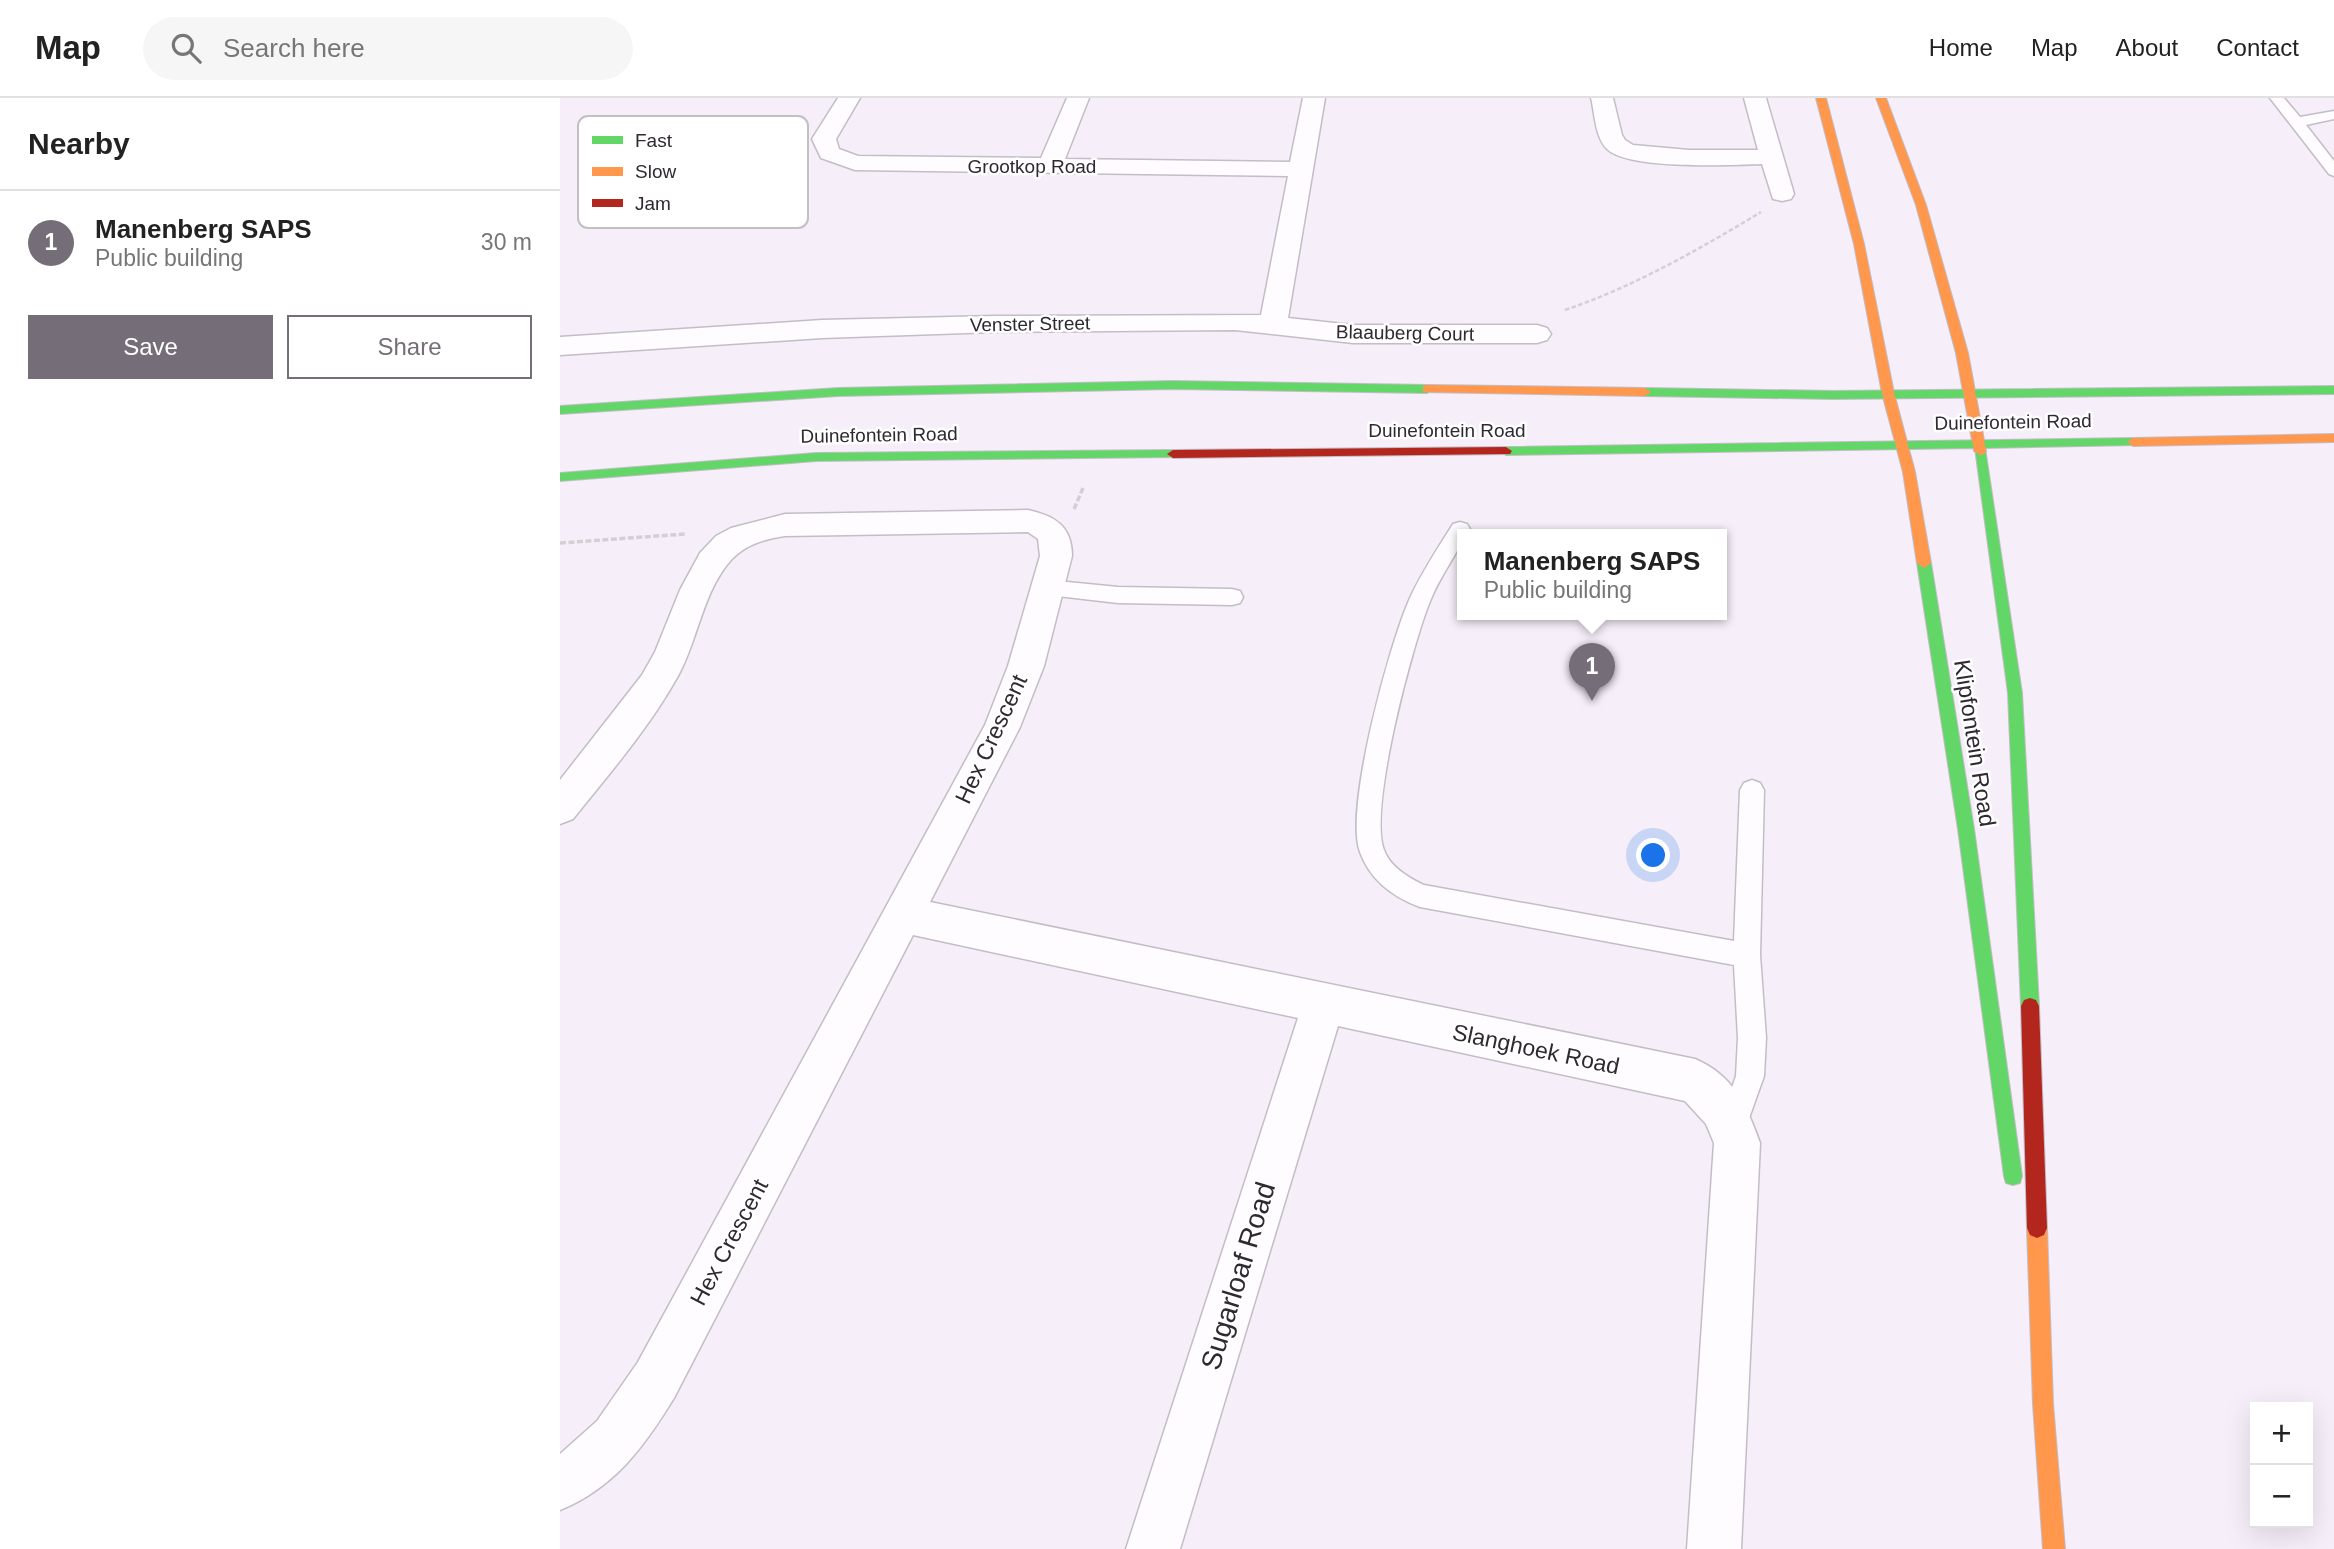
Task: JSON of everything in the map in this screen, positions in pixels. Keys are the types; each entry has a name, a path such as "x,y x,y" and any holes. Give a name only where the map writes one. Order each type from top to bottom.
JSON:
{"main road":[{"name":"Klipfontein Road","path":"1821,98 1846,185 1882,349 1888,395 1911,481 1956,763 2015,1188"},
{"name":"Klipfontein Road","path":"1881,98 1932,243 1962,352 2015,693 2020,764 2043,1404 2054,1549"},
{"name":"Duinefontein Road","path":"560,410 838,392 1172,385 1888,395 2334,390"},
{"name":"Duinefontein Road","path":"560,477 816,457 1728,450 1902,444 2334,438"},
{"name":"Klipfontein Road","path":"2020,1229 2043,1404"}],"street":[{"name":"Grootkop Road","path":"849,98 824,139 829,153 837,158 877,165 1301,169"},
{"path":"1050,166 1078,98"},
{"path":"1273,323 1314,98"},
{"path":"1602,98 1613,138 1617,146 1625,151 1646,155 1771,157"},
{"path":"1755,98 1771,157 1774,201"},
{"name":"Blaauberg Court","path":"1273,323 1309,331 1353,334 1537,334"},
{"name":"Venster Street","path":"560,346 835,329 995,324 1273,323"},
{"name":"Hex Crescent","path":"560,808 622,730 666,665 709,564 723,548 743,535 765,527 785,525 1028,521 1042,523 1052,531 1057,542 1056,556 1026,666 1002,727 656,1380 626,1429 592,1462 560,1484"},
{"name":"Slanghoek Road","path":"903,915 1695,1081 1716,1099 1737,1143 1714,1549"},
{"name":"Sugarloaf Road","path":"1153,1549 1324,1003"}],"lane":[{"path":"2277,98 2329,159 2334,171"},
{"path":"2329,98 2334,104"},
{"path":"2297,122 2334,115"},
{"path":"1457,534 1419,600 1388,707 1368,815 1370,847 1383,871 1400,886 1420,895 1747,956"},
{"path":"1047,588 1118,594 1232,597"},
{"path":"1732,1128 1750,1076 1752,1038 1747,956 1752,790"}],"path":[{"path":"1565,310 1598,299 1725,234 1756,217 1774,201"},
{"path":"1070,517 1085,484"},
{"path":"560,543 658,534 695,535"}],"traffic: fast":[{"path":"560,410 838,392 1172,385 1427,389"},
{"path":"1645,392 1833,395 2334,390"},
{"path":"1506,451 2133,442"},
{"path":"1980,451 2015,693 2030,1006"},
{"path":"560,477 816,457 1173,454"},
{"path":"1924,563 1966,829 2013,1176"}],"traffic: slow":[{"path":"1821,98 1859,244 1888,393 1909,472 1924,563"},
{"path":"1881,98 1921,205 1962,353 1980,451"},
{"path":"1427,389 1645,392"},
{"path":"2133,442 2334,438"},
{"path":"2037,1228 2043,1404 2054,1549"}],"traffic: jam":[{"path":"1173,454 1506,451"},
{"path":"2030,1006 2037,1228"}],"place":[{"name":"Manenberg SAPS","path":"1592,701"}]}
